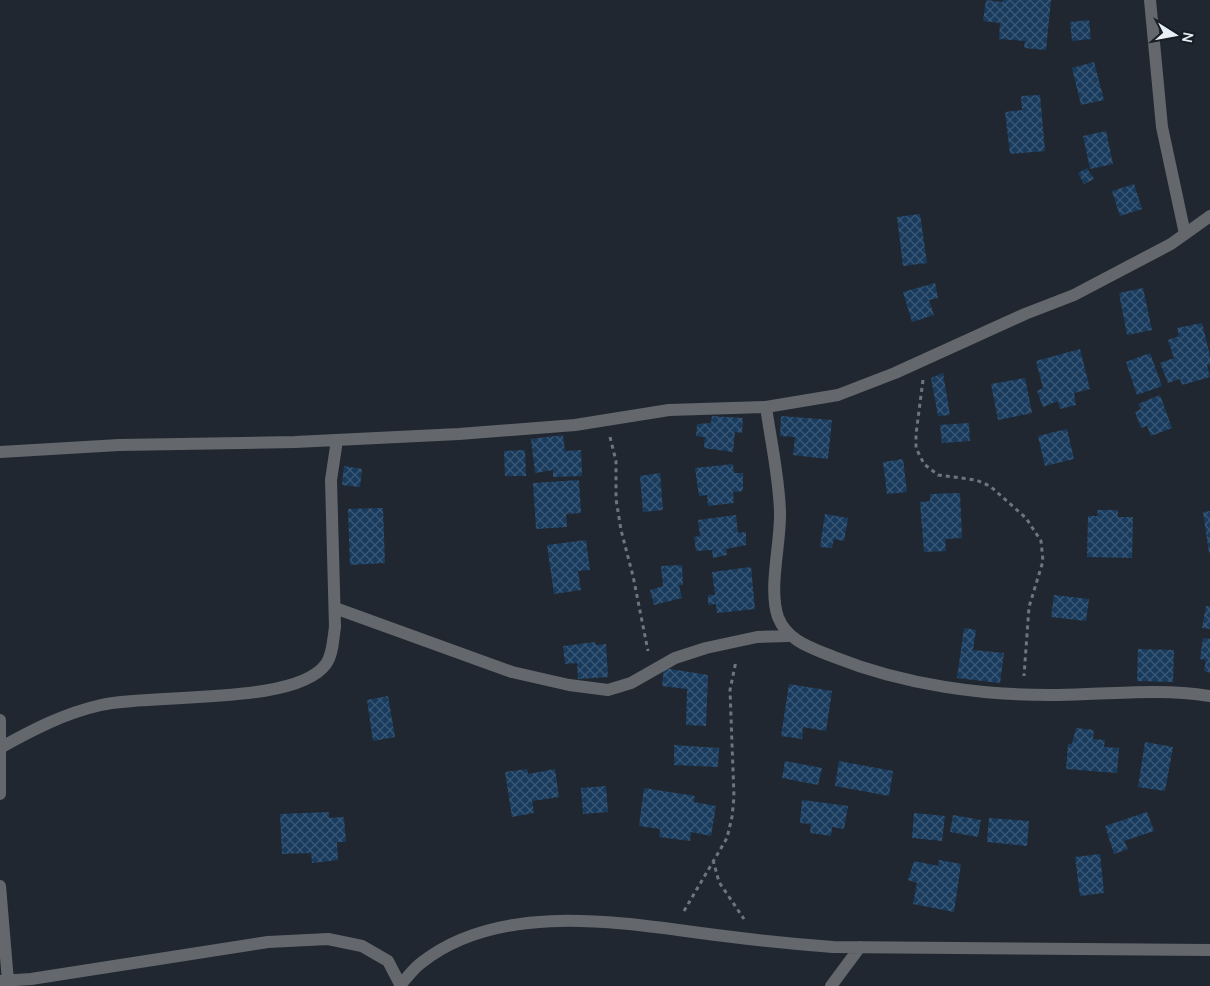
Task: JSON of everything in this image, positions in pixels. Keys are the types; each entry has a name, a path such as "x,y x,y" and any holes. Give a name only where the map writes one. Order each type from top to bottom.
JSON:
{"street":[{"path":"1150,0 1162,127 1185,234"},
{"path":"0,452 119,445 337,440 575,425 668,410 766,407 838,395 926,359 1025,314 1074,295 1134,266 1210,216"},
{"path":"766,407 780,512 776,598 778,616 788,636"},
{"path":"0,794 0,749 41,726 103,704 218,696 272,688 303,681 326,664 332,649 335,608 332,559 332,480 337,440"},
{"path":"335,608 512,672 570,685 608,690 632,683 652,669 706,648 741,640 788,636 822,653 868,671 972,691 1058,695 1185,692 1210,696"},
{"path":"0,720 0,744"},
{"path":"0,886 4,981 31,979 268,942 328,939 362,946 388,961 401,986 420,963 452,943 495,930 540,920 628,923 754,940 860,947 1210,950"},
{"path":"831,986 860,947"}],"path":[{"path":"926,359 916,434 916,448 924,464 938,476 976,480 990,486 1026,518 1041,540 1043,561 1029,607 1023,693"},
{"path":"602,420 612,441 616,461 616,499 621,530 633,576 652,669"},
{"path":"674,929 727,838 732,817 734,797 730,690 741,640"},
{"path":"713,860 719,882 746,921 754,940"}],"building":[{"path":"986,0 1003,2 1003,0 1051,0 1046,50 1024,48 1025,41 999,39 1000,23 983,21"},
{"path":"1089,20 1091,39 1072,41 1070,22"},
{"path":"1094,62 1104,100 1081,105 1072,68"},
{"path":"1040,95 1045,151 1010,154 1005,112 1022,110 1021,96"},
{"path":"1106,131 1113,164 1090,169 1083,136"},
{"path":"1087,168 1094,179 1084,184 1078,173"},
{"path":"1134,184 1142,209 1120,216 1112,191"},
{"path":"920,214 927,263 903,266 897,217"},
{"path":"935,283 938,298 929,300 934,315 912,322 903,292"},
{"path":"1143,288 1152,330 1127,335 1119,293"},
{"path":"1202,323 1210,356 1210,364 1207,365 1210,377 1182,385 1180,379 1168,383 1160,363 1174,358 1168,340 1179,336 1177,328"},
{"path":"1080,349 1090,389 1074,393 1076,405 1060,409 1058,401 1043,407 1037,391 1043,388 1036,361"},
{"path":"1150,353 1162,386 1137,395 1126,362"},
{"path":"943,373 950,415 938,416 931,378"},
{"path":"1025,378 1032,413 998,420 991,384"},
{"path":"1160,395 1172,428 1151,436 1147,426 1141,428 1135,412 1141,409 1138,404"},
{"path":"712,416 743,418 742,433 735,432 733,452 704,448 705,437 696,436 697,424 711,423"},
{"path":"781,416 832,420 828,459 793,455 795,437 780,436"},
{"path":"969,423 970,441 942,443 940,425"},
{"path":"1067,429 1074,459 1045,466 1038,436"},
{"path":"563,435 565,451 581,450 582,476 553,477 553,470 535,473 531,439"},
{"path":"525,450 526,476 505,476 504,451"},
{"path":"903,459 907,492 887,494 883,462"},
{"path":"733,464 734,473 743,473 743,491 733,492 734,503 708,506 707,495 699,496 695,468"},
{"path":"344,466 362,469 360,487 342,485"},
{"path":"660,473 663,510 643,512 640,476"},
{"path":"579,480 581,513 566,514 567,527 536,529 533,483"},
{"path":"960,493 962,538 945,539 946,551 924,552 920,502 930,501 930,494"},
{"path":"383,508 385,563 350,565 348,509"},
{"path":"1097,510 1118,510 1118,517 1133,517 1132,558 1087,557 1088,516 1098,516"},
{"path":"1210,511 1210,553 1209,553 1203,512"},
{"path":"825,514 848,518 844,541 834,539 832,548 820,547"},
{"path":"736,515 738,533 746,532 746,545 726,549 727,555 713,558 712,550 696,551 694,537 700,536 698,520"},
{"path":"586,540 590,570 578,571 581,590 554,594 547,545"},
{"path":"682,565 683,585 679,585 682,598 654,605 650,590 663,586 661,566"},
{"path":"751,567 755,609 717,613 716,604 708,605 708,595 715,595 712,572"},
{"path":"1054,595 1089,599 1086,621 1051,617"},
{"path":"1206,606 1210,606 1210,629 1202,628"},
{"path":"964,628 976,630 973,650 1004,653 1000,683 957,678"},
{"path":"1203,638 1210,639 1210,673 1204,671 1206,660 1200,659"},
{"path":"595,642 596,645 606,644 608,677 578,679 577,663 565,664 563,646"},
{"path":"1138,649 1174,650 1173,682 1137,681"},
{"path":"664,668 708,675 706,726 686,725 687,689 662,686"},
{"path":"789,684 832,691 826,731 803,727 802,739 781,736"},
{"path":"388,696 395,737 373,741 367,700"},
{"path":"1076,728 1094,730 1093,739 1105,740 1104,747 1119,748 1117,773 1066,769 1068,744 1072,744"},
{"path":"1145,742 1173,747 1165,791 1138,787"},
{"path":"674,745 719,748 718,767 674,765"},
{"path":"785,761 822,768 818,785 782,778"},
{"path":"839,761 893,771 889,796 835,786"},
{"path":"527,769 528,774 555,769 559,797 532,801 534,813 512,817 505,772"},
{"path":"606,786 608,812 583,814 581,788"},
{"path":"644,788 695,796 694,802 716,806 711,836 691,832 690,841 659,837 660,829 639,826"},
{"path":"802,800 848,806 844,829 832,827 831,836 810,833 811,824 800,823"},
{"path":"329,812 329,818 344,817 346,842 337,842 338,860 312,863 311,853 282,854 280,814"},
{"path":"1147,812 1154,831 1124,841 1128,849 1114,854 1105,826"},
{"path":"914,813 945,816 942,841 912,838"},
{"path":"953,815 981,820 978,837 950,832"},
{"path":"989,818 1029,821 1027,846 987,842"},
{"path":"1100,854 1104,893 1080,896 1075,857"},
{"path":"939,860 961,864 954,912 913,904 917,883 908,880 914,861 938,866"}]}
